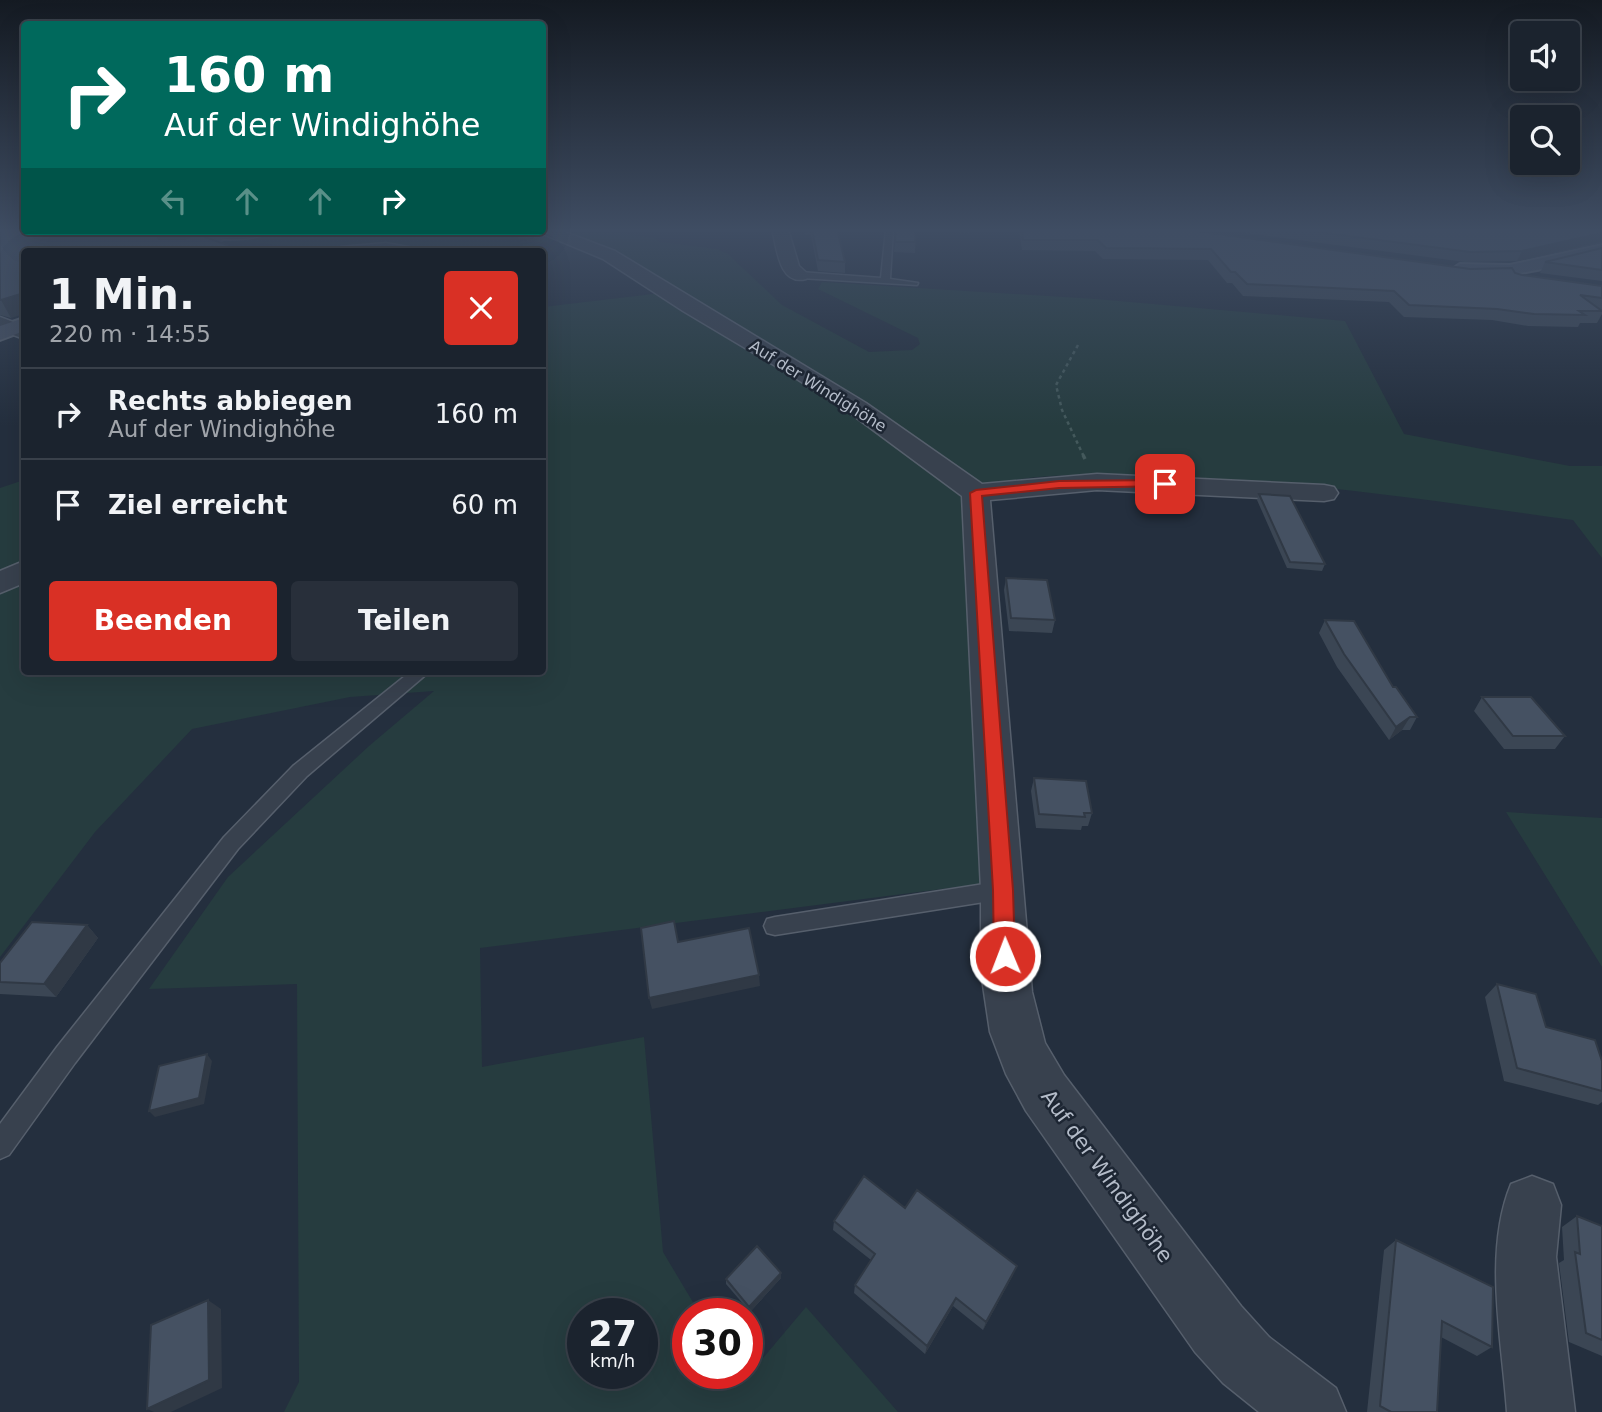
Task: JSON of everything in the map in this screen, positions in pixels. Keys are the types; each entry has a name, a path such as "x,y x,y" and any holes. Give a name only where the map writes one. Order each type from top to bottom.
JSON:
{"street":[{"name":"Auf der Windighöhe","path":"671,295 858,408 976,493 1003,890 1005,956 1011,1013 1022,1051 1045,1093 1218,1329 1246,1360 1312,1412"},
{"path":"976,493 1097,482 1324,493"},
{"path":"0,584 21,572"},
{"path":"1532,1205 1526,1257 1541,1412"}],"lane":[{"path":"0,1146 66,1055 231,842 300,771 417,675"},
{"path":"775,926 1003,890"}],"path":[{"path":"1078,345 1056,385 1062,410 1097,482"}],"green space":[{"path":"645,295 771,295 782,305 869,352 912,350 920,344 918,338 830,295 1030,295 1345,321 1404,434 1570,466 1602,466 1602,558 1573,520 1344,490 1172,476 1114,475 1040,477 985,488 969,495 989,883 480,948 482,1067 644,1037 663,1252 690,1298 672,1298 672,1389 763,1389 763,1358 806,1307 898,1412 284,1412 299,1382 297,984 149,989 228,877 369,746 434,691 350,697 192,729 95,832 0,957 0,488 21,481 21,675 546,675 546,307"},
{"path":"1506,812 1602,818 1602,967"}],"building":[{"path":"0,295 18,295 0,300"},
{"path":"1398,295 1602,295 1602,298 1580,295 1602,311 1579,311 1585,315 1409,305"},
{"path":"1259,494 1290,496 1325,564 1290,562"},
{"path":"1006,578 1047,580 1055,620 1011,618"},
{"path":"1325,620 1354,621 1393,687 1396,687 1417,717 1410,717 1396,727 1344,654"},
{"path":"1482,697 1531,697 1565,736 1513,736"},
{"path":"1034,778 1086,781 1092,813 1084,813 1085,817 1039,814"},
{"path":"674,921 678,942 749,928 759,975 649,998 641,928"},
{"path":"32,922 87,925 44,984 0,982 0,963"},
{"path":"1497,984 1536,994 1546,1027 1595,1040 1602,1061 1602,1091 1517,1068"},
{"path":"207,1054 199,1098 149,1111 159,1066"},
{"path":"864,1176 905,1208 917,1190 1017,1266 986,1322 956,1298 927,1346 855,1285 875,1254 834,1221"},
{"path":"1577,1216 1602,1226 1602,1340 1586,1333 1575,1252 1580,1254"},
{"path":"1396,1240 1493,1287 1492,1347 1442,1321 1437,1412 1391,1412 1380,1406"},
{"path":"757,1246 781,1273 757,1298 742,1298 726,1279"},
{"path":"208,1300 209,1380 147,1409 151,1325"}],"route":[{"path":"1005,956 1003,890 976,493 1097,482 1165,484"}]}
